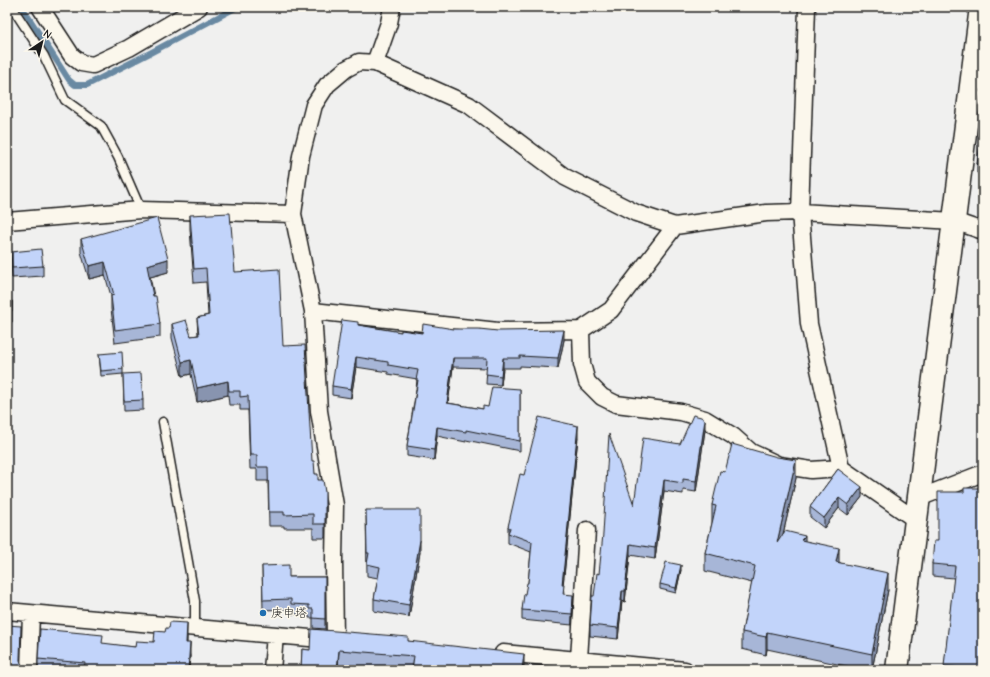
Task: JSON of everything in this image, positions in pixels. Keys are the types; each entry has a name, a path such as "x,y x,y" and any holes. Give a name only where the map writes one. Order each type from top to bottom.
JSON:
{"street":[{"path":"40,7 72,56 81,63 93,64 129,48 199,7"},
{"path":"375,63 389,24 392,7"},
{"path":"807,7 800,212 809,324 841,468"},
{"path":"897,670 981,7"},
{"path":"7,611 342,641 334,560 335,505 318,411 312,311 293,214 301,156 314,105 327,85 346,69 359,62 375,63 469,105 565,177 636,213 675,226 766,213 800,212 954,220 983,231"},
{"path":"7,221 141,210 293,214"},
{"path":"312,311 498,331 581,330 612,310 675,226"},
{"path":"581,330 582,364 587,382 602,397 616,404 681,412 705,419 733,436 751,452 779,465 811,470 841,468 916,520"},
{"path":"919,498 983,473"},
{"path":"579,659 587,530"},
{"path":"29,670 31,614"},
{"path":"272,670 275,635"},
{"path":"491,652 685,670"}],"lane":[{"path":"12,7 44,56 65,100 101,126 118,156 141,210"},
{"path":"163,422 195,601 195,628"}],"building":[{"path":"980,143 983,143 983,164 977,164"},
{"path":"230,213 235,272 279,269 283,346 305,345 312,461 314,461 315,474 318,474 318,480 323,480 325,492 325,524 313,524 313,514 284,515 284,512 269,512 268,467 257,467 257,455 250,455 248,396 240,397 240,391 229,391 228,381 197,388 191,360 182,362 172,324 186,320 191,336 199,335 197,318 209,315 206,268 194,269 190,215"},
{"path":"157,218 168,259 147,265 153,296 156,296 160,324 115,330 111,296 114,295 105,262 89,266 81,239"},
{"path":"41,249 43,266 12,268 11,252"},
{"path":"7,301 12,301 12,311 7,311"},
{"path":"342,320 358,322 358,325 401,332 401,330 422,333 423,324 454,329 498,331 564,330 558,358 520,356 520,358 503,358 501,376 486,374 487,358 453,358 447,403 483,409 483,406 488,407 492,387 520,389 520,441 466,430 466,432 437,427 434,450 407,446 418,380 416,380 418,370 388,365 388,362 356,357 351,389 332,386"},
{"path":"122,352 123,369 101,371 99,354"},
{"path":"141,373 143,400 124,401 123,374"},
{"path":"693,415 701,417 705,420 696,481 683,479 683,483 664,480 655,548 630,544 625,591 622,591 618,628 590,625 592,596 594,596 597,573 599,574 603,534 609,434 634,505 643,438 680,444"},
{"path":"539,417 578,426 562,585 564,585 563,594 573,595 572,614 522,610 524,594 528,583 532,542 508,533 520,474 524,475"},
{"path":"732,444 777,457 796,460 777,543 785,531 805,536 801,540 839,548 836,562 888,573 872,654 767,632 766,637 742,632 755,566 705,553 716,506 712,505 720,471 725,472"},
{"path":"838,469 862,487 848,505 839,498 824,518 810,507"},
{"path":"964,488 983,488 983,670 944,666 955,566 932,564 934,541 938,541 938,492 964,492"},
{"path":"366,510 420,510 420,540 409,605 374,599 380,567 367,564 369,553 367,553"},
{"path":"666,562 681,565 676,588 660,584"},
{"path":"289,565 289,577 325,577 325,619 313,618 313,609 309,609 309,605 291,604 291,599 263,600 262,566"},
{"path":"170,622 187,623 186,643 190,643 188,670 84,670 85,663 38,659 40,629 103,635 102,643 135,647 136,641 154,642 155,631 165,632 166,628 169,628"},
{"path":"7,625 21,626 21,670 7,670"},
{"path":"311,629 408,637 408,641 524,654 522,670 412,670 414,656 339,650 337,670 301,669 302,649 310,650"}],"waterway":[{"path":"22,7 69,80 75,85 87,85 237,7"}],"place":[{"name":"庚申塔","path":"263,613"}]}
